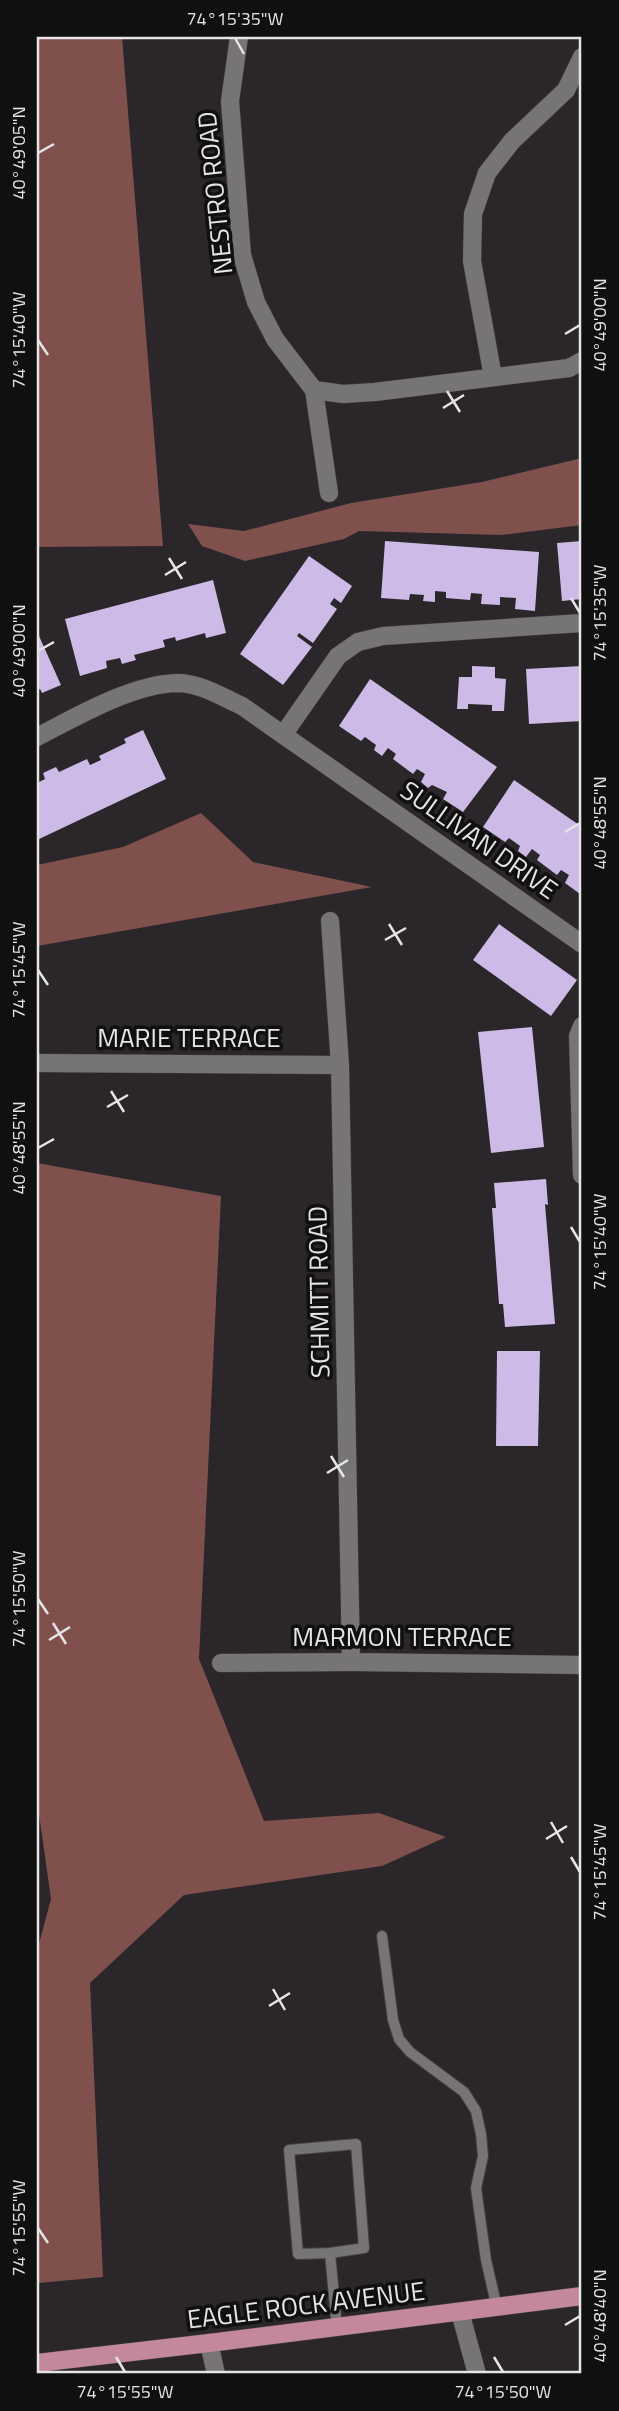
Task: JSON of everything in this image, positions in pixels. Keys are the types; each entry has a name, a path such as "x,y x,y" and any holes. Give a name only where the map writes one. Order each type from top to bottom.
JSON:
{"main road":[{"name":"EAGLE ROCK AVENUE","path":"37,2363 582,2296"}],"street":[{"name":"NESTRO ROAD","path":"239,37 230,101 242,255 256,302 275,340 314,390"},
{"path":"493,377 472,261 473,214 486,173 512,141 566,90 582,57"},
{"path":"328,492 314,390 343,394 375,392 569,368 582,361"},
{"path":"37,737 104,702 139,690 177,683 208,690 242,706 283,735 338,656 358,642 383,636 582,624"},
{"name":"SULLIVAN DRIVE","path":"283,735 582,944"},
{"name":"SCHMITT ROAD","path":"330,921 340,1065 351,1662"},
{"path":"582,1026 578,1036 582,1175"},
{"name":"MARIE TERRACE","path":"37,1063 340,1065"},
{"name":"MARMON TERRACE","path":"221,1663 582,1665"},
{"path":"460,2312 477,2374"},
{"path":"209,2343 216,2374"}],"lane":[{"path":"382,1936 393,2020 399,2039 410,2052 464,2092 476,2111 482,2156 476,2188 486,2260 497,2308"},
{"path":"356,2144 363,2248 330,2253 298,2254 289,2150 356,2144"},
{"path":"330,2253 337,2328"}],"shaded area":[{"path":"37,37 122,37 163,546 37,547"},
{"path":"582,458 582,525 501,535 359,531 344,539 245,561 202,546 188,524 244,531 351,503 482,482"},
{"path":"201,813 253,862 372,887 37,946 37,865 123,847"},
{"path":"37,1163 221,1196 199,1659 264,1821 379,1813 446,1837 382,1866 184,1895 90,1983 103,2277 39,2283 37,1951 51,1899 37,1800"}],"building":[{"path":"385,541 539,552 535,611 515,609 516,598 500,597 500,605 481,604 482,594 471,593 470,600 446,598 446,592 435,591 435,602 423,601 424,595 410,594 409,600 381,598"},
{"path":"582,541 582,599 562,601 557,543"},
{"path":"309,556 352,586 341,603 334,598 330,604 337,609 313,643 299,633 297,636 312,647 283,685 240,654"},
{"path":"213,580 226,633 206,638 205,633 176,641 175,637 163,640 165,647 134,655 136,660 122,664 120,658 106,661 107,668 80,676 65,619"},
{"path":"39,636 61,685 42,693 40,689 37,690"},
{"path":"472,666 495,667 495,678 506,679 504,711 492,711 492,705 468,704 468,709 457,709 459,677 472,677"},
{"path":"582,666 582,721 529,724 526,669"},
{"path":"370,679 497,767 463,812 443,799 447,792 432,785 428,788 421,782 425,774 417,769 413,774 393,759 396,754 388,748 382,756 374,750 376,745 365,737 361,741 339,726"},
{"path":"143,730 166,779 37,840 37,783 45,779 43,773 56,767 59,772 87,759 90,765 101,760 99,756 126,743 124,739"},
{"path":"514,780 582,827 580,894 565,883 569,875 561,870 557,875 537,860 540,855 532,849 526,857 518,851 520,846 509,838 505,842 483,827"},
{"path":"499,924 577,980 551,1016 473,960"},
{"path":"532,1027 544,1147 491,1153 478,1032"},
{"path":"546,1179 548,1205 545,1204 555,1324 505,1327 503,1304 499,1304 492,1208 496,1208 494,1183"},
{"path":"497,1351 540,1351 538,1446 496,1446"}]}
